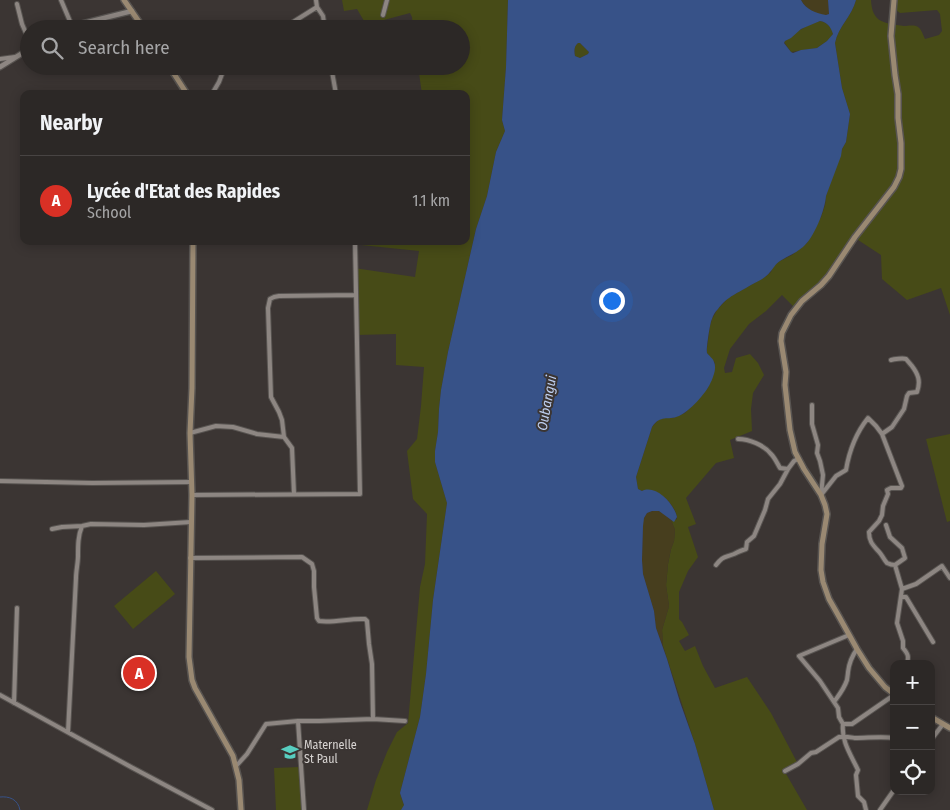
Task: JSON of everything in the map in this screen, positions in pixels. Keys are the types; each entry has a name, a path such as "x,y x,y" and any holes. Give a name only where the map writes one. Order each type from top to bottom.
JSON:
{"main road":[{"path":"124,0 138,20"},
{"path":"890,691 869,668 857,649 829,599 823,582 821,570 822,544 827,514 821,495 798,459 790,430 782,332 791,315 802,301 829,276 855,237 894,187 899,177 901,169 901,143 892,36 894,0"},
{"path":"175,75 184,90"},
{"path":"193,245 189,656 192,680 199,698 234,756 239,780 240,810"},
{"path":"935,719 950,728"}],"street":[{"path":"61,0 69,20"},
{"path":"316,0 323,20"},
{"path":"383,15 387,0"},
{"path":"17,4 21,20"},
{"path":"297,20 318,7"},
{"path":"96,20 132,11"},
{"path":"0,67 20,55"},
{"path":"0,59 17,57"},
{"path":"214,90 222,75"},
{"path":"333,75 335,90"},
{"path":"192,496 360,494 355,245"},
{"path":"294,494 292,448 284,437 282,420 271,397 268,308 270,299 280,296 356,295"},
{"path":"882,434 892,427 904,409 909,393 917,392 918,388 919,378 907,360 903,358 890,360"},
{"path":"812,405 812,424 818,445 817,453 823,476 821,495"},
{"path":"821,495 836,476 846,470 847,459 855,439 861,426 868,418 882,434 902,486 901,488 887,490 888,494 882,506 882,516 868,534 874,548 886,562 895,566 902,589 897,623 903,641 903,648 909,657 908,660"},
{"path":"190,433 216,426 233,427 257,434 284,437"},
{"path":"738,439 756,443 767,449 780,468 788,469"},
{"path":"716,565 721,558 746,549 748,542 754,536 768,498 780,484 794,461 798,459"},
{"path":"0,481 92,483 192,482"},
{"path":"52,529 92,524 144,525 191,522"},
{"path":"886,525 890,537 902,548 905,558 895,566"},
{"path":"68,732 78,544 82,526"},
{"path":"190,558 302,557 308,560 312,564 314,571 319,621 361,619 367,621 372,664 373,719"},
{"path":"902,589 916,584 942,566 950,578"},
{"path":"901,597 906,597 933,642"},
{"path":"14,703 17,608"},
{"path":"849,635 799,656 820,681 838,708 839,718 843,724 843,736 858,770 856,774 858,796 864,802 867,810"},
{"path":"834,702 846,683 850,660 857,649"},
{"path":"0,695 212,810"},
{"path":"843,724 852,724 890,698"},
{"path":"237,766 266,724 298,721 373,719 404,721"},
{"path":"298,721 304,810"},
{"path":"935,735 943,724"},
{"path":"785,771 805,760 811,753 816,752 834,739 843,736 851,738 890,738"},
{"path":"880,810 890,795"}],"green space":[{"path":"342,0 508,0 502,120 505,131 496,152 487,196 476,229 441,390 435,462 447,503 433,600 420,717 400,793 404,806 401,810 367,810 387,752 397,732 408,723 420,587 425,564 427,514 413,499 407,451 417,439 424,367 396,365 396,334 355,335 354,268 415,277 419,251 361,245 470,245 470,90 421,90 419,75 470,75 470,20 412,20 410,13 384,20 363,20 357,9 344,11"},
{"path":"856,0 871,0 872,8 877,18 885,23 918,27 925,39 939,35 942,31 940,14 937,10 900,13 896,10 893,0 950,0 950,315 941,288 907,300 882,279 881,255 855,238 829,276 796,309 782,295 749,324 730,349 724,368 725,373 732,372 736,358 750,354 758,363 764,375 753,393 751,409 752,431 730,440 734,458 716,463 686,498 696,524 688,527 698,557 688,571 679,592 679,619 689,635 679,641 685,651 695,646 715,688 747,677 771,713 798,764 785,772 807,810 714,810 663,646 662,630 669,606 666,585 668,564 675,530 671,520 677,519 676,514 670,502 659,494 653,491 638,489 636,477 652,427 658,420 673,418 685,413 708,388 715,363 707,353 707,348 710,326 717,310 728,298 765,277 771,272 773,266 792,255 807,243 821,217 826,196 846,142 850,114 842,88 835,43"},
{"path":"820,21 827,24 831,29 833,33 830,39 817,48 791,52 784,42 800,30"},
{"path":"578,43 589,52 580,58 575,56 574,50"},
{"path":"950,434 950,521 947,522 926,439"},
{"path":"156,571 175,594 133,629 114,606"},
{"path":"300,767 302,810 276,810 274,768"}],"sand":[{"path":"801,0 828,0 829,14 821,15 813,12"},
{"path":"656,510 671,520 675,530 668,564 666,585 669,606 662,630 663,646 656,628 654,611 643,574 642,560 643,520 647,513"}],"water":[{"name":"Oubangui","path":"508,0 801,0 808,9 826,15 829,14 828,0 856,0 835,43 842,88 850,114 846,142 818,223 803,247 778,262 764,278 730,298 715,312 710,325 707,347 707,353 715,364 710,384 688,411 679,416 658,420 655,423 652,427 636,477 638,489 642,491 653,490 664,496 672,506 677,517 674,522 659,511 652,511 647,513 644,518 643,574 654,611 656,628 695,744 714,810 401,810 404,805 400,793 420,717 433,600 447,503 435,462 441,390 476,229 487,196 496,152 505,131 502,120","holes":["820,21 827,24 832,31 833,34 827,41 817,48 791,52 784,43 785,41 801,29","578,43 589,52 580,58 575,56 574,50"]}],"waterway":[{"path":"0,797 13,799 20,810"}],"place":[{"name":"Lycée d'Etat des Rapides","path":"139,673"},
{"name":"Maternelle St Paul","path":"290,752"}]}
